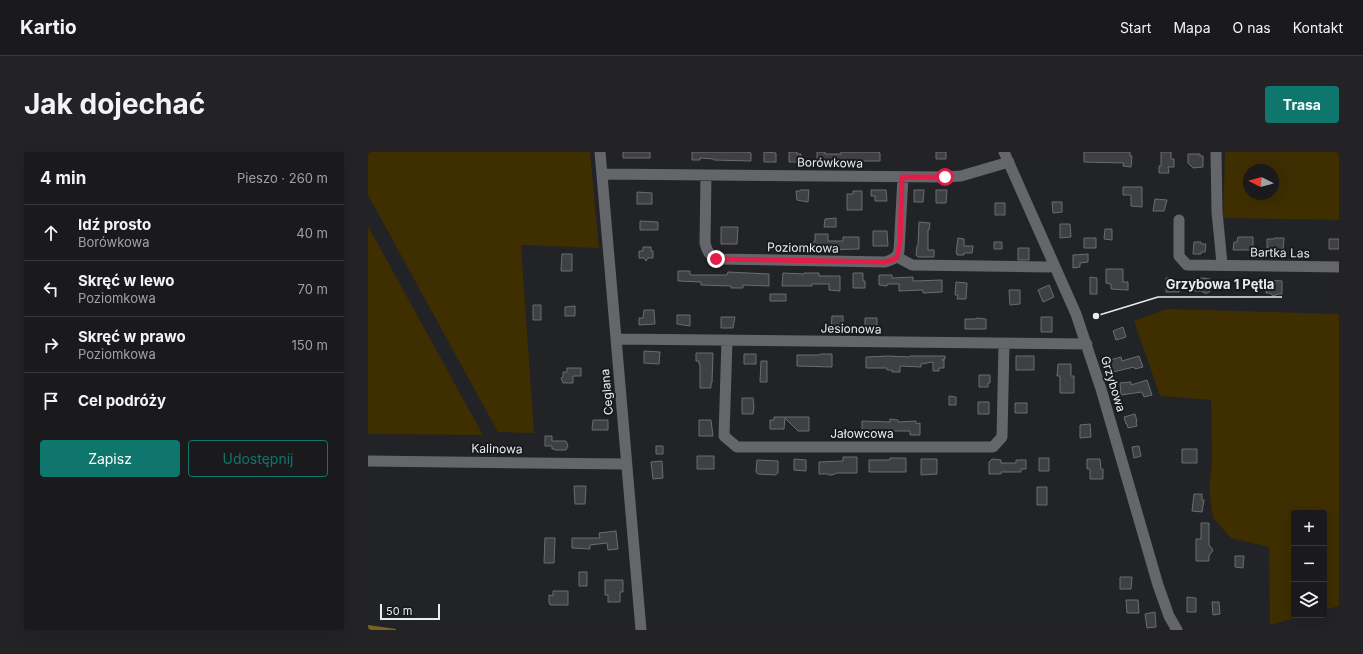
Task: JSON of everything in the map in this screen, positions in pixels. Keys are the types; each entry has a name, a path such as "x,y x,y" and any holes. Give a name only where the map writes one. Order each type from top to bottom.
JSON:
{"street":[{"name":"Ceglana","path":"600,152 641,630"},
{"path":"1216,152 1217,212 1222,266"},
{"name":"Borówkowa","path":"602,174 902,177 961,176 1006,157"},
{"name":"Grzybowa","path":"1006,157 1070,300 1086,344 1111,423 1158,584 1169,616 1177,630"},
{"name":"Poziomkowa","path":"706,174 705,243 707,252 716,259 885,262 897,257"},
{"path":"902,177 900,243 897,257 912,265 1049,267 1054,264"},
{"name":"Bartka Las","path":"1179,220 1179,256 1187,265 1339,267"},
{"name":"Jesionowa","path":"616,339 1086,344"},
{"name":"Jałowcowa","path":"727,340 724,436 737,446 745,447 993,447 1002,437 1004,344"},
{"name":"Kalinowa","path":"368,461 626,464"}],"shaded area":[{"path":"368,152 590,152 599,248 521,245 534,433 498,432 368,195"},
{"path":"1225,152 1339,152 1339,220 1223,218"},
{"path":"368,226 483,435 368,434"},
{"path":"1167,309 1339,314 1339,606 1327,609 1327,510 1291,510 1291,618 1294,618 1270,625 1269,547 1231,538 1213,518 1209,488 1212,463 1211,400 1160,396 1134,321"},
{"path":"368,625 396,629 396,630 368,630"}],"building":[{"path":"623,152 650,152 650,158 623,158"},
{"path":"692,152 747,152 751,153 751,161 700,158 700,160 692,160"},
{"path":"764,152 776,153 776,162 764,162"},
{"path":"789,152 797,152 797,154 801,154 801,162 789,162"},
{"path":"817,152 825,152 825,154 841,154 841,152 877,152 880,153 880,161 856,161 856,163 817,162"},
{"path":"936,152 946,152 946,159 936,159"},
{"path":"1084,152 1130,152 1130,156 1132,156 1131,167 1123,166 1124,163 1084,162"},
{"path":"1161,152 1171,152 1171,159 1174,159 1174,167 1168,167 1169,173 1159,173 1159,166 1161,166"},
{"path":"1188,154 1200,154 1200,156 1203,156 1203,167 1193,168 1188,163"},
{"path":"1123,187 1142,187 1142,207 1131,206 1131,195 1123,195"},
{"path":"809,190 808,202 797,200 796,191"},
{"path":"871,190 886,190 887,201 875,201 875,196 871,196"},
{"path":"914,190 924,190 923,202 914,202"},
{"path":"936,190 947,190 946,203 936,203"},
{"path":"853,191 862,191 862,210 847,210 847,194 853,194"},
{"path":"637,192 652,193 652,204 637,204"},
{"path":"1155,199 1167,200 1164,211 1153,211"},
{"path":"1052,202 1062,202 1062,212 1053,213"},
{"path":"995,203 1005,203 1005,215 995,215"},
{"path":"836,218 836,227 824,227 825,219"},
{"path":"640,221 658,222 658,230 640,230"},
{"path":"919,222 930,223 928,230 928,250 934,250 934,257 918,257 916,255"},
{"path":"1060,224 1070,224 1071,237 1060,238"},
{"path":"721,227 738,227 737,244 721,244"},
{"path":"1105,229 1112,229 1112,240 1104,239"},
{"path":"873,231 887,231 888,246 873,246"},
{"path":"815,234 828,234 828,241 843,241 843,237 859,237 859,249 814,250 815,246 812,243 815,241"},
{"path":"1238,237 1253,237 1253,250 1233,250 1234,242 1237,242"},
{"path":"958,238 964,239 964,246 973,246 972,253 957,255"},
{"path":"1084,238 1096,238 1096,248 1084,248"},
{"path":"1284,238 1283,251 1274,251 1274,248 1267,248 1267,239"},
{"path":"1329,239 1339,239 1339,249 1329,249"},
{"path":"994,242 1002,242 1002,249 994,249"},
{"path":"1194,242 1206,244 1205,252 1201,252 1201,254 1193,254"},
{"path":"643,247 651,247 651,251 653,251 653,258 648,258 646,261 644,258 639,258 639,251 643,251"},
{"path":"1018,248 1029,248 1029,260 1018,260"},
{"path":"562,254 572,254 572,271 561,271"},
{"path":"1088,254 1088,262 1080,263 1080,267 1073,268 1073,255"},
{"path":"1106,269 1123,269 1123,282 1128,282 1128,290 1111,289 1111,284 1106,283"},
{"path":"678,271 690,271 690,275 727,275 728,272 769,274 769,286 743,285 743,288 731,288 731,286 701,285 701,282 678,281"},
{"path":"783,273 819,273 819,276 840,276 840,291 829,290 829,284 812,284 812,286 782,286"},
{"path":"853,273 863,273 865,288 853,288"},
{"path":"879,275 892,275 892,278 913,277 913,281 942,280 942,292 923,293 923,290 899,291 899,284 887,284 887,286 879,285"},
{"path":"1090,277 1097,278 1097,294 1090,294"},
{"path":"1166,278 1174,278 1174,280 1179,280 1179,292 1166,292"},
{"path":"1194,279 1210,279 1210,291 1208,293 1204,293 1202,291 1194,291"},
{"path":"1266,280 1282,281 1282,294 1273,296 1270,293 1266,293"},
{"path":"956,282 967,283 966,299 957,299 958,295 955,295"},
{"path":"1049,285 1054,297 1043,302 1038,290"},
{"path":"1009,290 1020,290 1020,304 1010,305"},
{"path":"770,294 786,294 786,301 770,301"},
{"path":"533,305 541,305 541,320 533,320"},
{"path":"575,306 575,316 565,316 565,307"},
{"path":"644,310 654,310 655,324 639,325 639,318 643,318"},
{"path":"677,315 690,315 690,326 677,324"},
{"path":"832,316 843,316 843,329 831,329"},
{"path":"721,317 735,317 733,328 721,328"},
{"path":"1041,317 1052,317 1052,332 1041,332"},
{"path":"865,318 877,318 877,329 868,329 868,326 865,326"},
{"path":"965,319 986,319 986,329 965,329"},
{"path":"1123,327 1126,337 1116,340 1113,331"},
{"path":"644,351 660,352 659,364 644,363"},
{"path":"696,353 713,353 711,388 700,388 700,364 699,361 696,361"},
{"path":"744,354 756,354 756,364 744,364"},
{"path":"832,354 832,367 797,366 797,355"},
{"path":"945,356 945,359 942,360 944,360 944,368 939,368 939,371 933,371 933,362 921,364 921,367 900,366 900,372 892,372 892,370 887,370 887,368 866,368 866,357"},
{"path":"1016,356 1034,356 1034,370 1016,370"},
{"path":"1139,356 1143,367 1135,369 1134,367 1113,372 1110,360 1121,357 1122,361"},
{"path":"761,361 767,361 767,382 760,382"},
{"path":"1058,364 1071,364 1071,376 1074,376 1074,393 1060,393 1060,376 1057,376"},
{"path":"567,368 581,368 581,376 573,376 573,383 563,383 561,378 563,377 563,372 567,372"},
{"path":"979,375 990,375 990,383 988,383 988,387 979,387"},
{"path":"1147,380 1152,395 1144,397 1142,392 1121,395 1120,383 1131,382 1131,385"},
{"path":"949,396 956,397 956,405 949,405"},
{"path":"742,398 753,398 753,414 742,414"},
{"path":"978,402 989,402 989,414 978,414"},
{"path":"1015,403 1027,403 1027,413 1015,413"},
{"path":"1135,414 1137,426 1128,428 1124,417"},
{"path":"774,417 809,417 809,431 798,431 785,418 784,429 770,429 770,420 774,420"},
{"path":"890,419 898,420 898,422 916,421 916,424 920,423 920,435 910,435 910,431 862,433 862,421 890,422"},
{"path":"593,420 608,420 608,430 592,430"},
{"path":"699,420 711,420 713,436 699,436"},
{"path":"1090,424 1091,437 1080,438 1080,425"},
{"path":"545,436 552,436 552,441 566,441 568,446 566,450 555,450 552,449 552,446 545,446"},
{"path":"656,446 663,446 663,454 656,454"},
{"path":"1139,446 1141,456 1134,458 1132,447"},
{"path":"1182,449 1197,449 1197,463 1182,463"},
{"path":"697,456 714,456 714,469 697,469"},
{"path":"843,457 857,457 857,473 837,473 832,475 819,474 819,462 843,461"},
{"path":"890,458 906,458 906,472 869,472 869,460 890,460"},
{"path":"1039,458 1049,458 1049,471 1039,471"},
{"path":"794,459 806,460 806,471 794,470"},
{"path":"921,459 937,459 937,474 921,475"},
{"path":"992,459 1001,460 1001,463 1016,463 1016,460 1026,460 1026,469 1021,469 1021,472 1001,472 1001,474 989,474 989,462"},
{"path":"1087,459 1100,459 1101,469 1103,469 1103,479 1090,479 1090,469 1087,469"},
{"path":"757,460 778,461 778,473 775,475 758,474 756,472"},
{"path":"662,461 663,478 653,479 651,462"},
{"path":"574,486 586,486 585,504 575,504"},
{"path":"1037,487 1047,487 1047,505 1037,505"},
{"path":"1194,494 1202,494 1202,500 1204,500 1202,512 1192,511"},
{"path":"1201,523 1209,523 1209,545 1213,550 1209,556 1209,561 1196,561 1196,539 1201,539"},
{"path":"616,531 618,549 608,550 607,543 590,545 590,549 572,548 572,538 600,538 599,533"},
{"path":"545,538 555,538 554,563 544,563"},
{"path":"1235,556 1244,556 1243,568 1235,567"},
{"path":"579,572 587,572 587,586 579,586"},
{"path":"1120,577 1132,577 1131,589 1120,589"},
{"path":"605,580 623,580 623,592 620,592 620,602 608,602 608,595 605,595"},
{"path":"553,591 568,591 568,605 550,605 549,595 553,596"},
{"path":"1187,597 1196,598 1196,612 1187,612"},
{"path":"1126,600 1138,600 1139,613 1127,613"},
{"path":"1212,602 1219,602 1220,614 1213,615"},
{"path":"1155,612 1156,627 1147,628 1145,614"}],"place":[{"name":"Grzybowa 1 Pętla","path":"1096,316"}],"route":[{"path":"716,259 885,262 892,260 897,257 899,252 902,177 945,177"}]}
